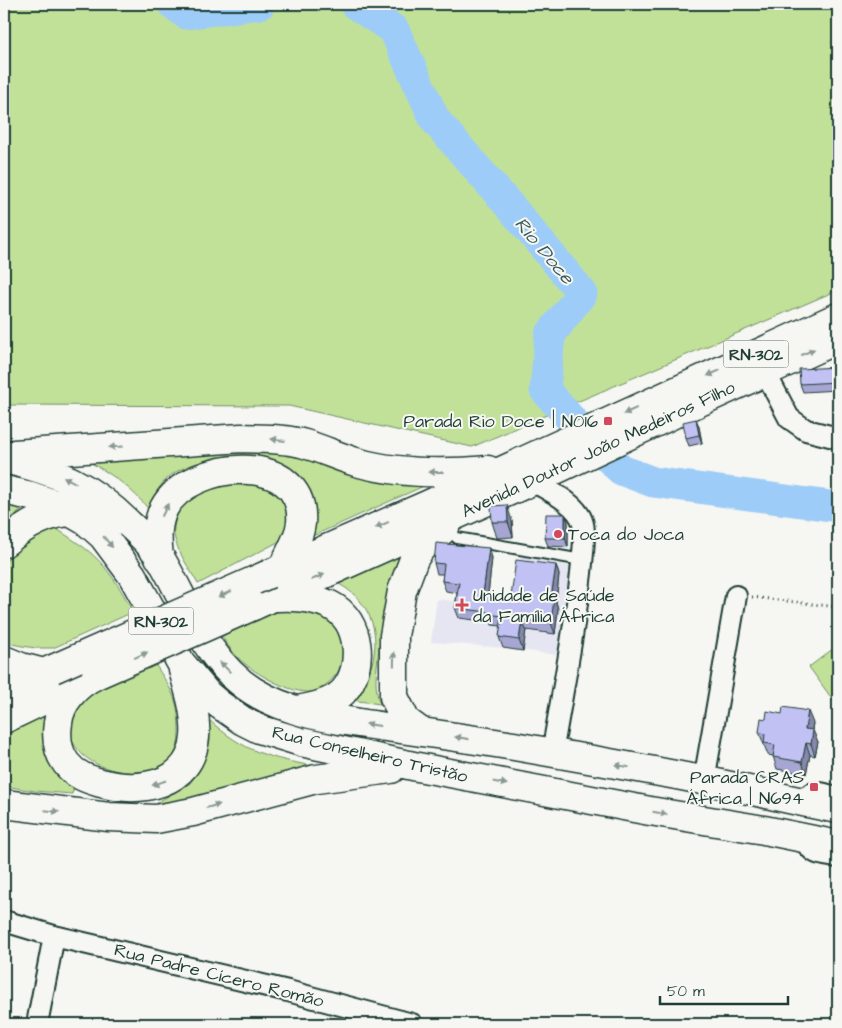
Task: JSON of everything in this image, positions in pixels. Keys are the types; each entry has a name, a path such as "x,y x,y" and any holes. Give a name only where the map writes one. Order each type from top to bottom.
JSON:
{"main road":[{"name":"Avenida Doutor João Medeiros Filho","path":"269,586 427,505 536,471 838,317"},
{"name":"Avenida Doutor João Medeiros Filho","path":"674,402 765,372 838,339"},
{"path":"4,457 241,438 265,439 304,444 356,462 402,471 469,472 504,481"},
{"name":"Rua Conselheiro Tristão","path":"4,457 64,477 94,494 136,530 160,557 206,642 219,662 252,690 294,710 352,722 516,746 704,781 838,809"},
{"path":"160,557 157,538 160,519 171,498 186,485 208,474 245,470 262,472 278,477 291,486 298,499 301,511 298,536 269,586 331,605 348,622 355,635 356,660 351,682 342,693 333,699 315,706 294,710"},
{"name":"Avenida Doutor João Medeiros Filho","path":"269,586 412,535 504,481"},
{"path":"421,732 406,721 394,697 394,636 402,591 409,571 421,548 504,481"},
{"name":"Rua Conselheiro Tristão","path":"4,490 48,501 86,521 103,536 118,554 143,593 181,664 208,695 243,721 259,729 301,742 418,767 838,845"},
{"path":"4,543 17,532 39,520 61,512 71,512"},
{"name":"RN-302","path":"4,692 48,671 269,586"},
{"name":"RN-302","path":"4,719 94,676 269,586"},
{"path":"4,660 21,667 48,671"},
{"path":"94,676 72,693 62,706 58,718 57,740 62,756 73,771 85,779 111,786 142,787 159,784 173,777 184,766 192,750 195,737 194,716 181,664"},
{"path":"4,804 109,818 156,819 193,812 316,779 365,771 418,767"}],"street":[{"path":"765,372 789,418 806,430 838,438"},
{"path":"536,471 575,510 583,523 582,560 577,604 552,754"},
{"path":"704,781 736,596"},
{"name":"Rua Padre Cícero Romão","path":"4,921 54,936 288,991 412,1024"},
{"path":"37,1024 54,936"}],"lane":[{"path":"457,538 582,560"},
{"path":"794,801 806,789 812,788 838,792"},
{"path":"797,838 806,853 812,858 838,862"}],"path":[{"path":"736,596 838,607"}],"shaded area":[{"name":"Unidade de Saúde da Família África","path":"521,556 570,566 558,655 431,642 437,599 514,608"}],"green space":[{"path":"4,4 838,4 838,290 472,447 289,406 4,405"},
{"path":"259,450 277,451 426,485 308,538 308,492 297,472 279,462 258,457 236,457 208,460 195,464 182,469 161,485 154,496 150,511 121,482 87,461"},
{"path":"251,482 264,483 283,498 289,519 285,532 278,542 198,584 181,554 174,535 175,524 182,505 190,495 201,489"},
{"path":"4,505 25,508 4,523"},
{"path":"57,529 101,562 133,612 53,648 36,648 8,643 4,639 4,564 18,546 44,531"},
{"path":"401,554 386,606 379,644 376,681 380,704 352,700 363,686 370,670 375,638 372,622 365,608 354,595 339,584"},
{"path":"308,606 339,626 344,646 343,660 338,671 328,683 315,691 298,691 288,688 258,673 238,657 222,636 286,609"},
{"path":"838,645 838,707 809,667"},
{"path":"155,664 171,691 178,712 177,749 171,759 157,768 139,772 119,771 100,766 84,756 73,743 70,726 76,707 81,701 100,689"},
{"path":"48,714 75,784 72,794 4,786 4,736"},
{"path":"208,719 246,747 272,757 318,767 156,808 158,802 189,784 198,773 210,741"}],"building":[{"path":"838,367 838,382 800,384 799,369"},
{"path":"696,419 699,435 686,438 683,422"},
{"path":"507,505 508,522 492,522 491,506"},
{"path":"546,514 565,514 565,538 545,538"},
{"path":"436,543 489,548 483,594 511,597 516,560 556,565 551,598 554,598 551,623 522,620 519,640 499,637 502,616 488,614 488,612 455,608 459,583 442,581 444,564 434,563"},
{"path":"783,707 808,711 805,729 813,730 811,744 806,743 802,762 773,757 775,745 764,743 765,734 759,732 761,718 766,719 767,711 782,714"}],"waterway":[{"name":"Rio Doce","path":"173,4 186,14 260,4"},
{"name":"Rio Doce","path":"355,4 394,30 435,120 582,293 550,335 545,390 586,436 621,470 653,482 838,507"}],"place":[{"name":"Parada Rio Doce | N016","path":"608,421"},
{"name":"Toca do Joca","path":"558,534"},
{"name":"Unidade de Saúde da Família África","path":"462,605"},
{"name":"Parada CRAS África | N694","path":"814,787"}]}
